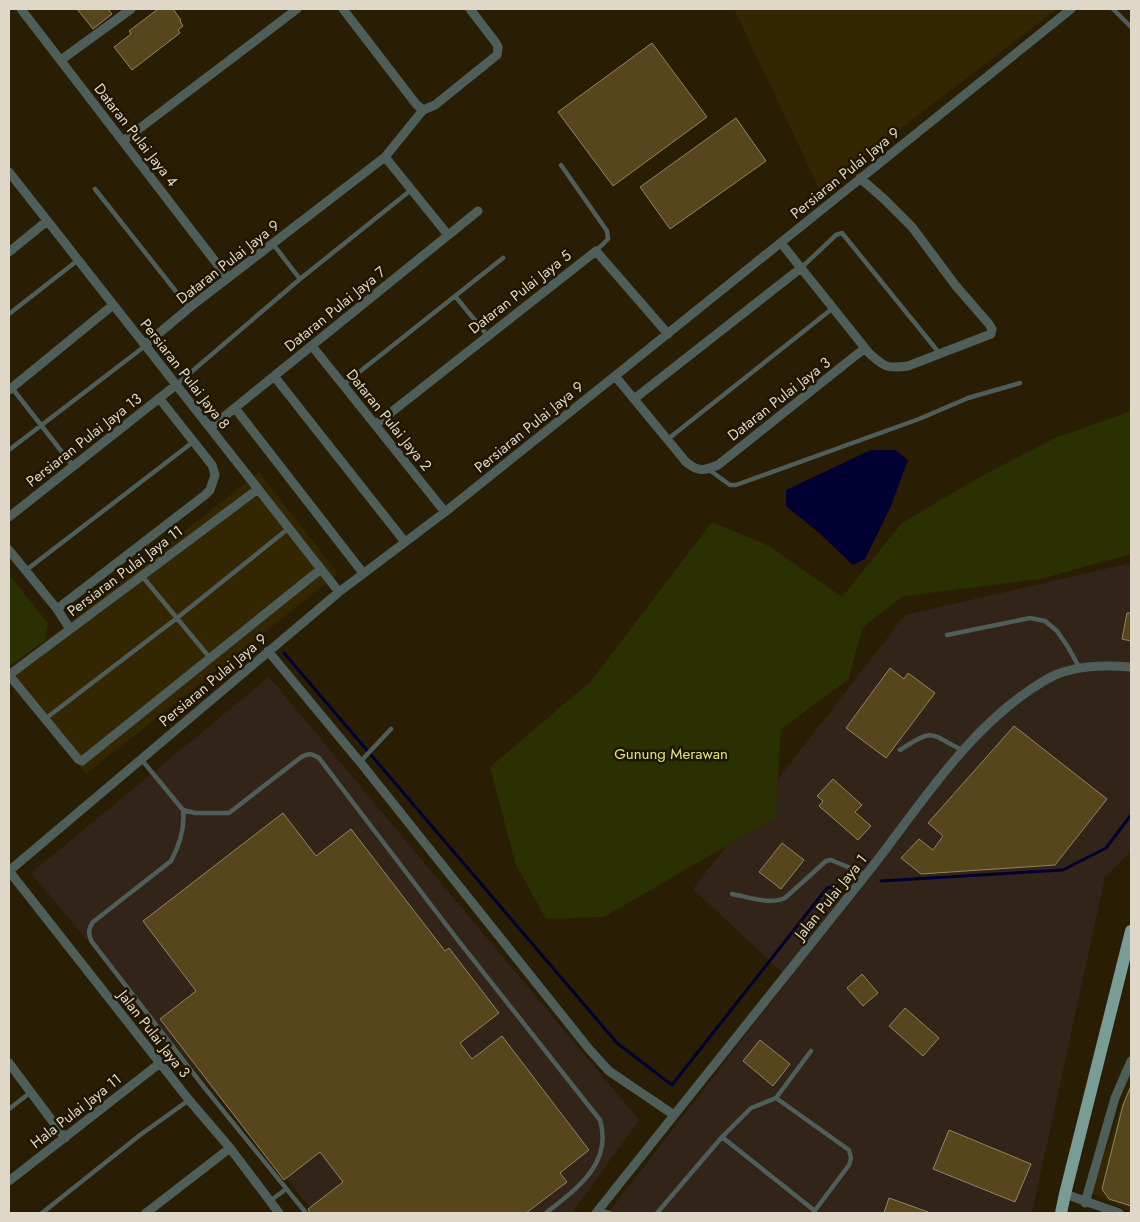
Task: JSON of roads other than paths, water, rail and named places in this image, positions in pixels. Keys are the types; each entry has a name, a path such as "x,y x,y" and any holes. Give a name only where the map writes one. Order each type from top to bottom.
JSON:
{"main road":[{"path":"1061,1213 1131,931"}],"street":[{"name":"Dataran Pulai Jaya 4","path":"21,9 228,278"},
{"path":"61,60 131,9"},
{"path":"123,141 297,9"},
{"path":"343,9 416,104 423,110 435,105 497,55 498,47 496,43 470,9"},
{"name":"Persiaran Pulai Jaya 9","path":"9,871 339,592 445,512 1071,9"},
{"name":"Dataran Pulai Jaya 9","path":"145,345 189,308 385,157 423,110"},
{"path":"385,157 448,235"},
{"name":"Persiaran Pulai Jaya 8","path":"10,177 78,260 339,592"},
{"path":"781,243 865,348 882,365 895,368 908,366 991,334 992,329 956,286 912,227 860,178"},
{"name":"Dataran Pulai Jaya 7","path":"210,428 478,211"},
{"path":"9,252 47,221"},
{"path":"596,251 668,334"},
{"name":"Dataran Pulai Jaya 5","path":"375,425 596,251"},
{"path":"634,399 801,268"},
{"path":"10,389 113,305"},
{"name":"Dataran Pulai Jaya 2","path":"312,346 445,512"},
{"name":"Dataran Pulai Jaya 3","path":"708,469 718,465 865,348"},
{"path":"274,376 405,542"},
{"path":"615,376 693,468 708,469"},
{"name":"Persiaran Pulai Jaya 13","path":"9,517 176,385"},
{"path":"57,609 210,490 215,475 212,465 159,398"},
{"path":"235,408 363,573"},
{"name":"Persiaran Pulai Jaya 11","path":"9,675 258,489"},
{"path":"9,550 57,609 70,629"},
{"path":"9,675 78,759 82,761 321,569"},
{"path":"268,651 360,762 589,1049 609,1071 674,1115"},
{"name":"Jalan Pulai Jaya 1","path":"597,1212 866,875 962,750 1015,701 1048,678 1079,667 1131,667"},
{"name":"Jalan Pulai Jaya 3","path":"9,871 189,1100 230,1148 279,1213"},
{"path":"1085,1203 1115,1098 1131,1061"},
{"path":"9,1063 65,1138"},
{"name":"Hala Pulai Jaya 11","path":"9,1181 160,1063"},
{"path":"146,1213 230,1148"},
{"path":"1065,1194 1085,1203 1119,1213"}],"lane":[{"path":"1113,9 1131,27"},
{"path":"560,165 607,231 608,239 596,251"},
{"path":"95,188 189,308"},
{"path":"176,385 300,278 411,190"},
{"path":"801,268 836,235 842,232 940,354"},
{"path":"273,244 300,278"},
{"path":"343,385 503,258"},
{"path":"9,314 78,260"},
{"path":"455,296 488,335"},
{"path":"668,439 833,308"},
{"name":"Dataran Pulai Jaya 9","path":"9,450 145,345"},
{"path":"708,469 730,485 736,485 919,419 968,398 1020,383"},
{"path":"10,389 73,466"},
{"path":"26,570 193,442"},
{"path":"45,719 177,618 289,528"},
{"path":"142,576 210,658"},
{"path":"947,635 1030,618 1045,621 1057,631 1079,667"},
{"path":"360,762 391,729"},
{"path":"900,750 923,735 931,734 962,750"},
{"path":"141,759 183,810 195,813 229,812 300,758 307,754 312,754 319,758 457,939 600,1120 604,1136 603,1146 592,1171 583,1183 546,1213"},
{"path":"183,810 180,841 171,861 93,922 89,928 89,936 204,1087 306,1213"},
{"path":"732,894 780,900 785,898 826,861 831,860 866,875"},
{"path":"657,1213 722,1137 752,1108 776,1098 811,1051"},
{"path":"9,1109 31,1092"},
{"path":"722,1137 814,1212 849,1165 852,1158 849,1150 776,1098"},
{"path":"42,1213 140,1135 189,1100"},
{"path":"270,1201 286,1189"},
{"path":"597,1212 609,1213"}],"waterway":[{"path":"284,653 617,1043 672,1085 827,888 837,886"},
{"path":"881,881 1063,870 1106,848 1131,815"}],"park label":[{"name":"Gunung Merawan","path":"671,754"}]}
